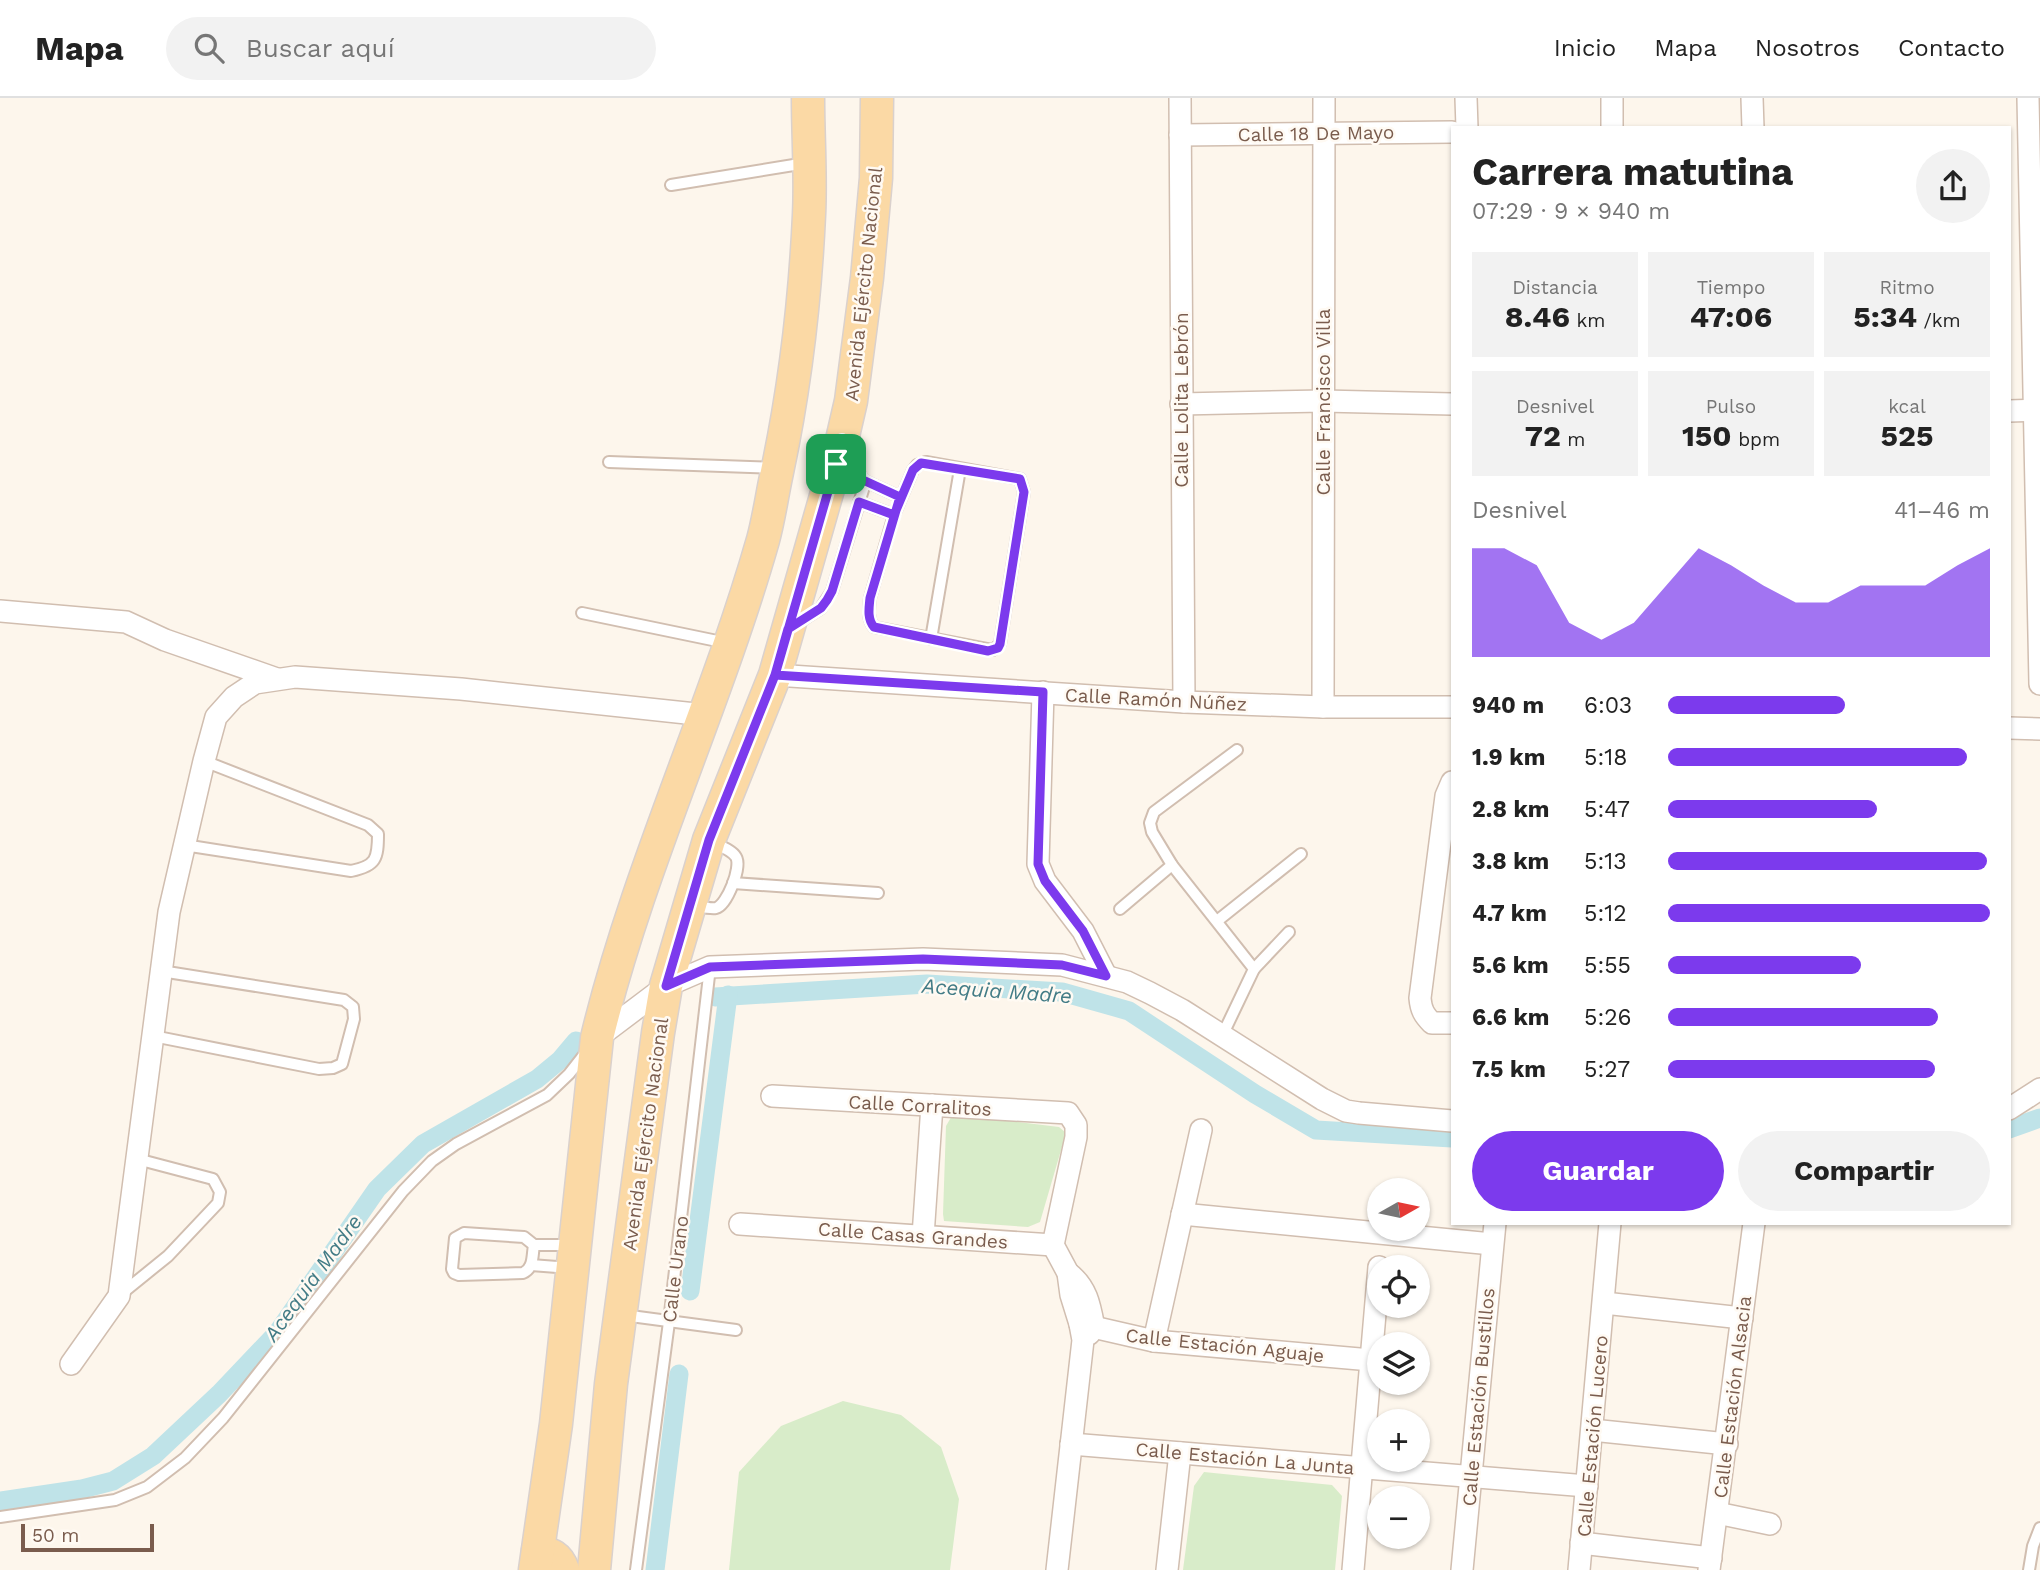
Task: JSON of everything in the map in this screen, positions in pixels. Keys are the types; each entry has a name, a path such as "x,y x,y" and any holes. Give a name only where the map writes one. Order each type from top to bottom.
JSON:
{"main road":[{"path":"563,1570 559,1560 553,1555 536,1561 556,1424 597,1038 609,986 629,924 705,715 763,538 789,415 803,309 809,212 808,98"},
{"name":"Avenida Ejército Nacional","path":"593,1570 611,1384 666,986 709,840 775,675 842,440 851,401 867,278 876,178 877,98"}],"street":[{"name":"Calle Lolita Lebrón","path":"1180,98 1184,702"},
{"name":"Calle Francisco Villa","path":"1323,707 1324,98"},
{"path":"1466,98 1467,126"},
{"path":"1612,98 1612,126"},
{"path":"1752,98 1753,126"},
{"path":"2028,98 2026,135 2038,411 2040,684"},
{"name":"Calle 18 De Mayo","path":"1180,135 1451,132"},
{"path":"1181,404 1323,401 1451,404"},
{"path":"2011,411 2038,411"},
{"path":"0,611 126,622 165,640 279,679"},
{"name":"Calle Ramón Núñez","path":"775,675 1184,702 1323,707 1451,707"},
{"path":"71,1364 119,1296 169,912 216,717 234,696 255,683 295,677 461,689 705,715"},
{"path":"1043,692 1038,864 1045,881 1083,931 1106,976"},
{"path":"2011,728 2040,729"},
{"path":"1451,784 1446,796 1443,899 1420,998 1424,1016 1432,1023 1451,1023"},
{"path":"597,1038 666,986 710,967 923,959 1062,965 1127,982 1150,993 1346,1111 1451,1121"},
{"path":"2011,1108 2040,1089"},
{"name":"Calle Corralitos","path":"772,1096 1068,1113 1076,1125 1076,1137 1053,1245"},
{"path":"923,1236 932,1105"},
{"path":"1154,1341 1201,1130"},
{"path":"1182,1214 1367,1232"},
{"name":"Calle Casas Grandes","path":"740,1224 1053,1245"},
{"name":"Calle Estación Lucero","path":"1579,1570 1610,1225"},
{"name":"Calle Estación Alsacia","path":"1710,1564 1754,1225"},
{"path":"1430,1233 1494,1233"},
{"name":"Calle Estación Bustillos","path":"1462,1570 1494,1233"},
{"path":"1053,1245 1068,1273 1071,1295 1086,1331 1057,1570"},
{"path":"1604,1303 1742,1318"},
{"name":"Calle Estación Aguaje","path":"1086,1331 1154,1341 1367,1360"},
{"path":"1353,1570 1368,1395"},
{"path":"1592,1430 1727,1444"},
{"name":"Calle Estación La Junta","path":"1072,1444 1587,1486"},
{"path":"1167,1570 1180,1453"},
{"path":"1717,1513 1770,1524"},
{"path":"1581,1543 1710,1564"}],"lane":[{"path":"670,185 808,163"},
{"path":"788,629 821,608 832,591 863,489 863,480 842,440"},
{"path":"609,462 778,468"},
{"path":"921,463 960,470 1020,479 1023,484 1024,492 1000,644 998,648 988,651 874,627 868,610 894,515 913,470 921,463"},
{"path":"931,639 960,470"},
{"path":"863,480 900,497"},
{"path":"859,502 894,515"},
{"path":"582,613 729,643"},
{"path":"1237,750 1154,812 1150,823 1152,832 1171,865 1254,969"},
{"path":"184,845 351,871 368,868 378,854 377,834 368,825 204,761"},
{"path":"690,905 714,908 720,906 733,883 738,863 736,858 709,840"},
{"path":"1217,922 1301,854"},
{"path":"1120,909 1171,865"},
{"path":"733,883 878,893"},
{"path":"1222,1035 1254,969 1289,932"},
{"name":"Calle Urano","path":"636,1570 669,1322 710,967"},
{"path":"153,1036 319,1069 333,1068 342,1064 354,1019 352,1007 344,1000 161,971"},
{"path":"0,1517 115,1500 147,1487 185,1458 223,1418 403,1191 432,1161 457,1144 547,1096 569,1074 597,1038"},
{"path":"119,1296 168,1256 218,1203 220,1192 214,1179 137,1159"},
{"path":"534,1245 531,1265 523,1273 459,1275 452,1269 455,1238 464,1233 524,1237 534,1245 574,1257"},
{"path":"531,1265 574,1257"},
{"path":"621,1315 736,1330"},
{"path":"2029,1570 2033,1546 2040,1528"}],"green space":[{"path":"953,1114 1059,1127 1066,1133 1040,1222 1028,1227 944,1221 946,1126"},
{"path":"843,1401 901,1415 941,1447 959,1499 950,1570 729,1570 739,1472 781,1426"},
{"path":"1204,1472 1332,1485 1342,1496 1335,1570 1183,1570 1194,1486"}],"waterway":[{"name":"Acequia Madre","path":"715,997 927,984 1062,992 1129,1011 1255,1094 1316,1130 1451,1138"},
{"path":"690,1291 728,995"},
{"name":"Acequia Madre","path":"0,1501 82,1489 113,1481 153,1456 219,1394 278,1332 377,1189 423,1144 537,1079 560,1060 576,1041"},
{"name":"Acequia Madre","path":"2011,1128 2040,1118"},
{"path":"655,1570 679,1374"}],"route":[{"path":"836,464 788,629 775,675 709,840 666,986 710,967 923,959 1062,965 1106,976 1083,931 1045,881 1038,864 1043,692 775,675 788,629 821,608 832,591 859,502 894,515 913,470 917,465 926,462 1020,479 1023,484 1024,492 1000,644 998,648 988,651 872,625 868,610 870,598 894,515 900,497 863,480 842,440 836,464"}]}
